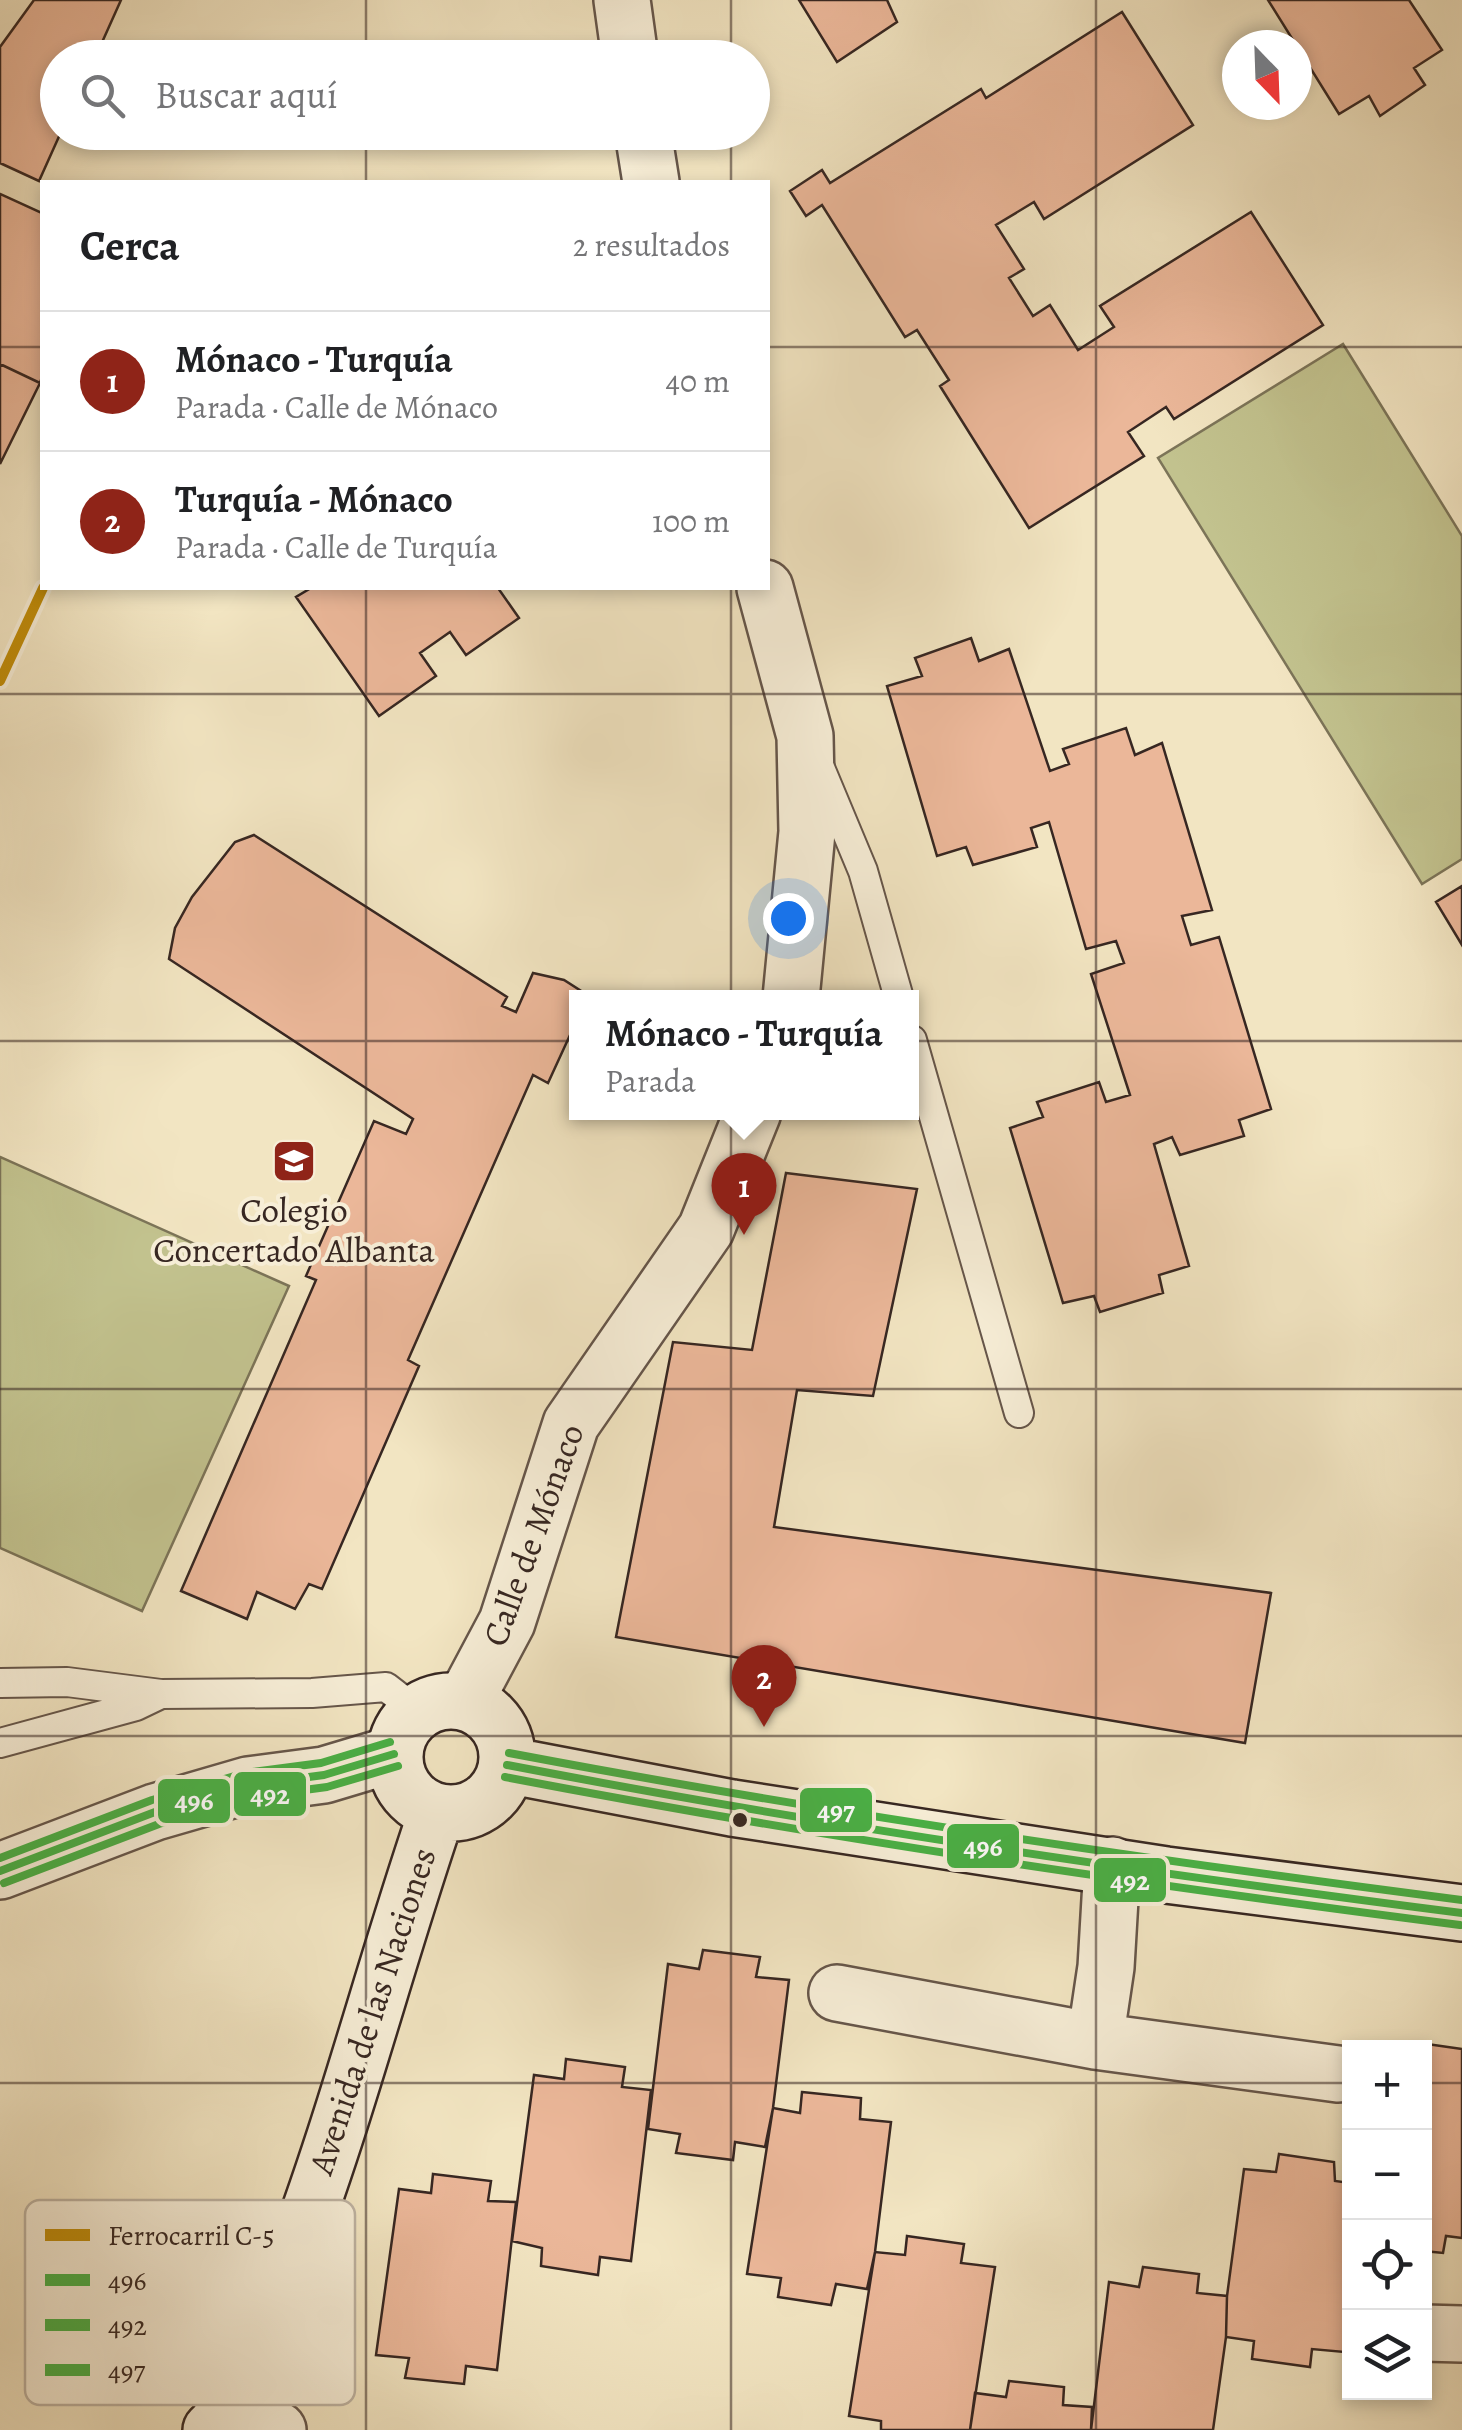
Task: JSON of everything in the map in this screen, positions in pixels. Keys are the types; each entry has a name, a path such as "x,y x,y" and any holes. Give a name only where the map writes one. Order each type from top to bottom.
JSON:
{"street":[{"path":"622,0 628,40"},
{"path":"646,150 651,180"},
{"path":"766,590 805,736 807,832 792,990"},
{"name":"Calle de Mónaco","path":"425,1722 507,1622 571,1424 706,1229 750,1120"},
{"path":"0,1872 155,1812 248,1785 324,1775 425,1722 494,1718 508,1748 507,1765 499,1787 483,1804 461,1812 437,1812 405,1791 396,1774 425,1722"},
{"path":"507,1765 732,1808 1112,1866 1462,1913"},
{"name":"Avenida de las Naciones","path":"312,2200 437,1812"},
{"path":"1095,2041 1106,1968 1112,1866"},
{"path":"836,1993 1095,2041 1338,2074"},
{"path":"1432,2333 1462,2334"},
{"path":"215,2427 278,2430"}],"lane":[{"path":"802,724 863,870 898,990"},
{"path":"919,1065 1018,1413"},
{"path":"0,1682 67,1682 161,1694 312,1693 386,1688 425,1722"},
{"path":"0,1743 136,1706 161,1694"}],"green space":[{"path":"1343,344 1462,536 1462,859 1422,884 1158,458"},
{"path":"0,1157 289,1286 142,1611 0,1548"}],"building":[{"path":"34,0 121,0 103,40 40,40 40,150 53,150 39,181 0,163 0,47"},
{"path":"799,0 887,0 897,22 837,62"},
{"path":"1268,0 1409,0 1442,50 1414,68 1425,85 1380,116 1369,96 1339,114 1312,71 1312,30 1287,30"},
{"path":"1122,12 1193,125 1044,219 1034,202 996,225 1024,269 1009,278 1033,316 1050,305 1078,350 1114,327 1100,306 1251,212 1323,325 1174,419 1166,407 1128,432 1144,456 1029,528 940,386 949,380 917,330 905,337 822,205 806,216 790,191 822,170 830,183 981,89 986,98"},
{"path":"0,194 40,212 40,383 0,364"},
{"path":"0,364 40,383 0,464"},
{"path":"308,590 499,590 519,618 466,655 450,632 420,653 436,676 379,716 296,597"},
{"path":"971,638 979,661 1009,649 1050,771 1069,764 1063,749 1126,728 1135,755 1162,743 1212,910 1182,916 1191,945 1219,937 1271,1109 1239,1120 1244,1136 1180,1155 1172,1137 1154,1144 1189,1266 1159,1275 1163,1293 1100,1312 1094,1296 1063,1303 1010,1128 1043,1117 1037,1102 1099,1082 1106,1102 1130,1095 1091,974 1124,963 1116,941 1086,949 1049,822 1031,828 1037,847 973,865 966,847 937,856 887,686 922,676 915,658"},
{"path":"254,835 507,997 502,1006 516,1012 533,973 564,980 580,990 569,990 569,1037 548,1083 533,1075 408,1360 419,1366 322,1589 309,1584 295,1609 257,1592 247,1619 181,1591 316,1280 306,1276 374,1121 406,1134 413,1119 169,959 175,928 192,897 235,842"},
{"path":"1462,886 1462,945 1436,902"},
{"path":"786,1173 917,1189 873,1396 797,1390 774,1527 1271,1593 1245,1743 616,1637 673,1342 752,1350"},
{"path":"703,1950 760,1957 756,1977 789,1980 765,2147 735,2142 733,2160 676,2153 680,2134 648,2129 668,1964 699,1969"},
{"path":"1432,2045 1462,2049 1462,2238 1446,2236 1443,2253 1432,2252"},
{"path":"566,2059 625,2067 622,2087 651,2090 631,2261 600,2257 598,2275 541,2266 542,2248 512,2241 534,2075 564,2079"},
{"path":"802,2092 861,2098 860,2119 891,2122 867,2289 836,2284 831,2305 778,2297 781,2278 747,2274 773,2108 800,2113"},
{"path":"1279,2154 1334,2162 1335,2181 1342,2182 1342,2352 1312,2349 1310,2367 1252,2359 1254,2341 1226,2337 1227,2296 1244,2169 1276,2172"},
{"path":"433,2174 491,2181 488,2201 516,2202 497,2370 466,2366 464,2384 405,2378 409,2358 376,2355 399,2189 431,2193"},
{"path":"907,2236 964,2244 961,2263 995,2267 970,2430 881,2430 881,2421 849,2416 875,2252 905,2255"},
{"path":"1143,2267 1199,2274 1197,2293 1227,2296 1226,2337 1213,2430 1091,2430 1109,2282 1139,2287"},
{"path":"1009,2381 1064,2387 1063,2405 1092,2407 1091,2430 970,2430 975,2393 1006,2397"}],"rail line":[{"name":"C-5","path":"0,681 42,590"}],"transit line":[{"name":"497","path":"0,1858 152,1800 245,1773 321,1763 390,1742"},
{"name":"497","path":"509,1753 984,1834 1462,1900"},
{"name":"496","path":"0,1871 155,1812 248,1785 324,1775 394,1754"},
{"name":"496","path":"507,1765 983,1846 1462,1913"},
{"name":"492","path":"4,1883 159,1824 251,1797 327,1787 398,1766"},
{"name":"492","path":"505,1777 981,1859 1460,1925"}],"place":[{"name":"Colegio Concertado Albanta","path":"294,1161"},
{"name":"Mónaco - Turquía","path":"744,1235"},
{"name":"Turquía - Mónaco","path":"764,1727"}]}
